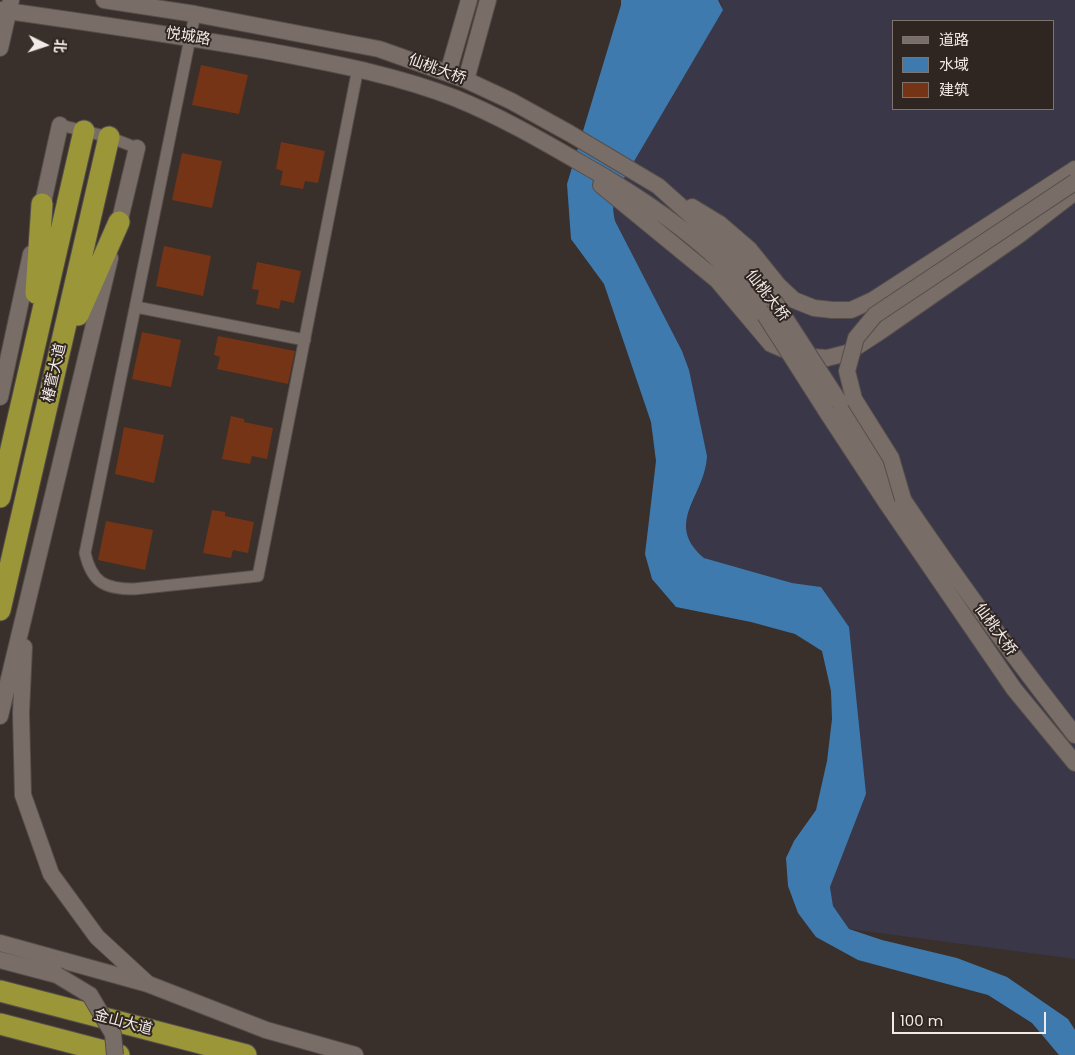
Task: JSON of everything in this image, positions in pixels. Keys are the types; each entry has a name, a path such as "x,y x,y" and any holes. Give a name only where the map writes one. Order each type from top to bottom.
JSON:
{"highway":[{"name":"椿萱大道","path":"0,497 84,131"},
{"name":"椿萱大道","path":"0,610 109,137"},
{"path":"32,359 42,204"},
{"path":"57,364 119,222"},
{"name":"金山大道","path":"0,991 246,1055"},
{"path":"0,1024 117,1055"}],"main road":[{"name":"悦城路","path":"104,0 195,14 379,49"},
{"path":"448,73 469,0"},
{"path":"466,80 488,0"},
{"name":"悦城路","path":"6,7 191,37 374,72"},
{"path":"0,48 6,7"},
{"name":"仙桃大桥","path":"379,49 466,80 545,119 658,186 724,245 774,300 902,499 1032,680 1075,735"},
{"name":"仙桃大桥","path":"374,72 454,98 505,120 647,202 715,256 755,300 886,502 1014,688 1075,763"},
{"path":"1,392 60,125"},
{"path":"0,716 137,148"},
{"path":"563,153 717,280 771,344 799,356 827,358 847,353 1019,235 1075,192"},
{"path":"658,186 720,224 749,249 778,285 794,300 814,308 851,310 873,300 1075,169"},
{"path":"902,499 891,458 854,399 847,371 856,338 875,315 1075,182"},
{"path":"26,606 21,712 23,795 50,874 97,937 148,984"},
{"path":"0,943 148,984 266,1030 355,1055"},
{"path":"0,960 57,975 90,995 113,1034 117,1055"}],"street":[{"path":"195,14 86,553 88,567 96,579 107,586 120,589 134,589 258,576 358,68"},
{"path":"60,125 109,137 137,148"},
{"path":"136,306 305,340"}],"shaded area":[{"path":"718,0 1075,0 1075,959 849,929 833,906 830,887 866,794 821,587 792,583 704,558 693,548 686,535 685,522 706,468 689,370 682,351 615,221 613,202 616,192 722,5"}],"water":[{"path":"621,0 718,0 723,10 616,192 613,203 614,214 615,221 682,351 689,370 707,456 705,471 686,521 687,533 692,545 704,558 792,583 821,587 849,627 866,794 830,887 833,906 849,929 882,940 957,958 1007,977 1068,1019 1075,1030 1075,1055 1059,1055 1032,1023 988,995 858,960 816,937 798,913 788,886 786,858 794,841 816,810 827,761 832,719 831,691 822,651 795,634 751,622 676,607 652,579 645,554 656,461 651,422 604,284 571,239 567,184"}],"building":[{"path":"201,65 248,75 239,114 192,105"},
{"path":"281,142 325,151 318,183 305,181 303,189 280,185 283,171 276,169"},
{"path":"182,153 222,161 212,208 172,200"},
{"path":"164,246 211,256 203,296 156,286"},
{"path":"257,262 301,271 294,303 281,300 279,309 256,304 259,290 252,289"},
{"path":"142,332 181,340 171,387 132,379"},
{"path":"218,336 295,351 288,384 217,369 220,357 214,355"},
{"path":"231,416 244,419 244,422 273,428 267,459 252,456 250,464 222,459"},
{"path":"124,427 164,435 154,483 115,474"},
{"path":"212,510 225,512 225,516 254,522 248,553 233,550 231,558 203,553"},
{"path":"106,521 153,530 145,570 98,560"}]}
